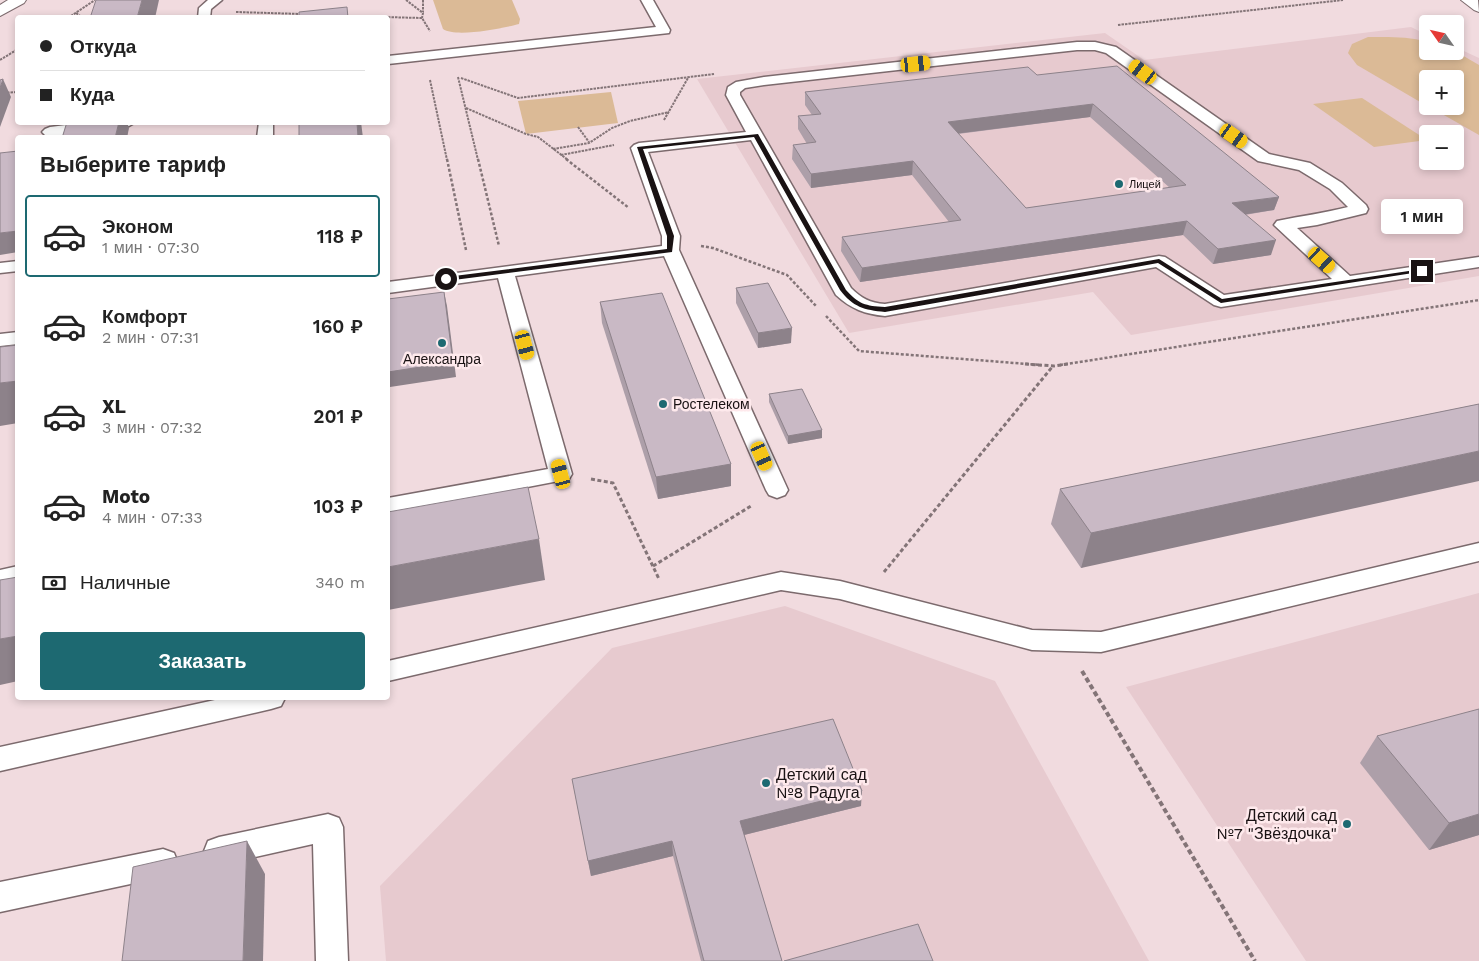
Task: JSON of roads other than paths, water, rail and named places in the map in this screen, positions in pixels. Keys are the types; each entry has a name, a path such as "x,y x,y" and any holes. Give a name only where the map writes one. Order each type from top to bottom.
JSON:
{"main road":[{"path":"0,11 19,0"},
{"path":"1468,0 1479,7"}],"lane":[{"path":"204,14 205,8 216,0"},
{"path":"390,60 664,30 646,0"},
{"path":"1347,283 1283,226 1360,209 1336,186 1304,166 1264,158 1120,55 1102,47 1077,46 764,80 741,85 733,90 733,95 843,290 854,302 866,308 885,310 1159,261 1221,301 1347,283 1479,262"},
{"path":"51,131 103,125"},
{"path":"756,135 639,148 670,236 670,246 777,490"},
{"path":"390,287 670,246"},
{"path":"0,268 15,266"},
{"path":"390,506 561,474 505,271"},
{"path":"0,340 15,338"},
{"path":"390,671 781,581 840,590 1032,640 1101,642 1479,552"},
{"path":"0,579 15,576"},
{"path":"0,759 262,700"},
{"path":"0,897 328,827 332,961"}],"place":[{"name":"Лицей","path":"1119,184"},
{"name":"Александра","path":"442,343"},
{"name":"Ростелеком","path":"663,404"},
{"name":"Детский сад №8 Радуга","path":"766,783"},
{"name":"Детский сад №7 \"Звёздочка\"","path":"1347,824"}]}
